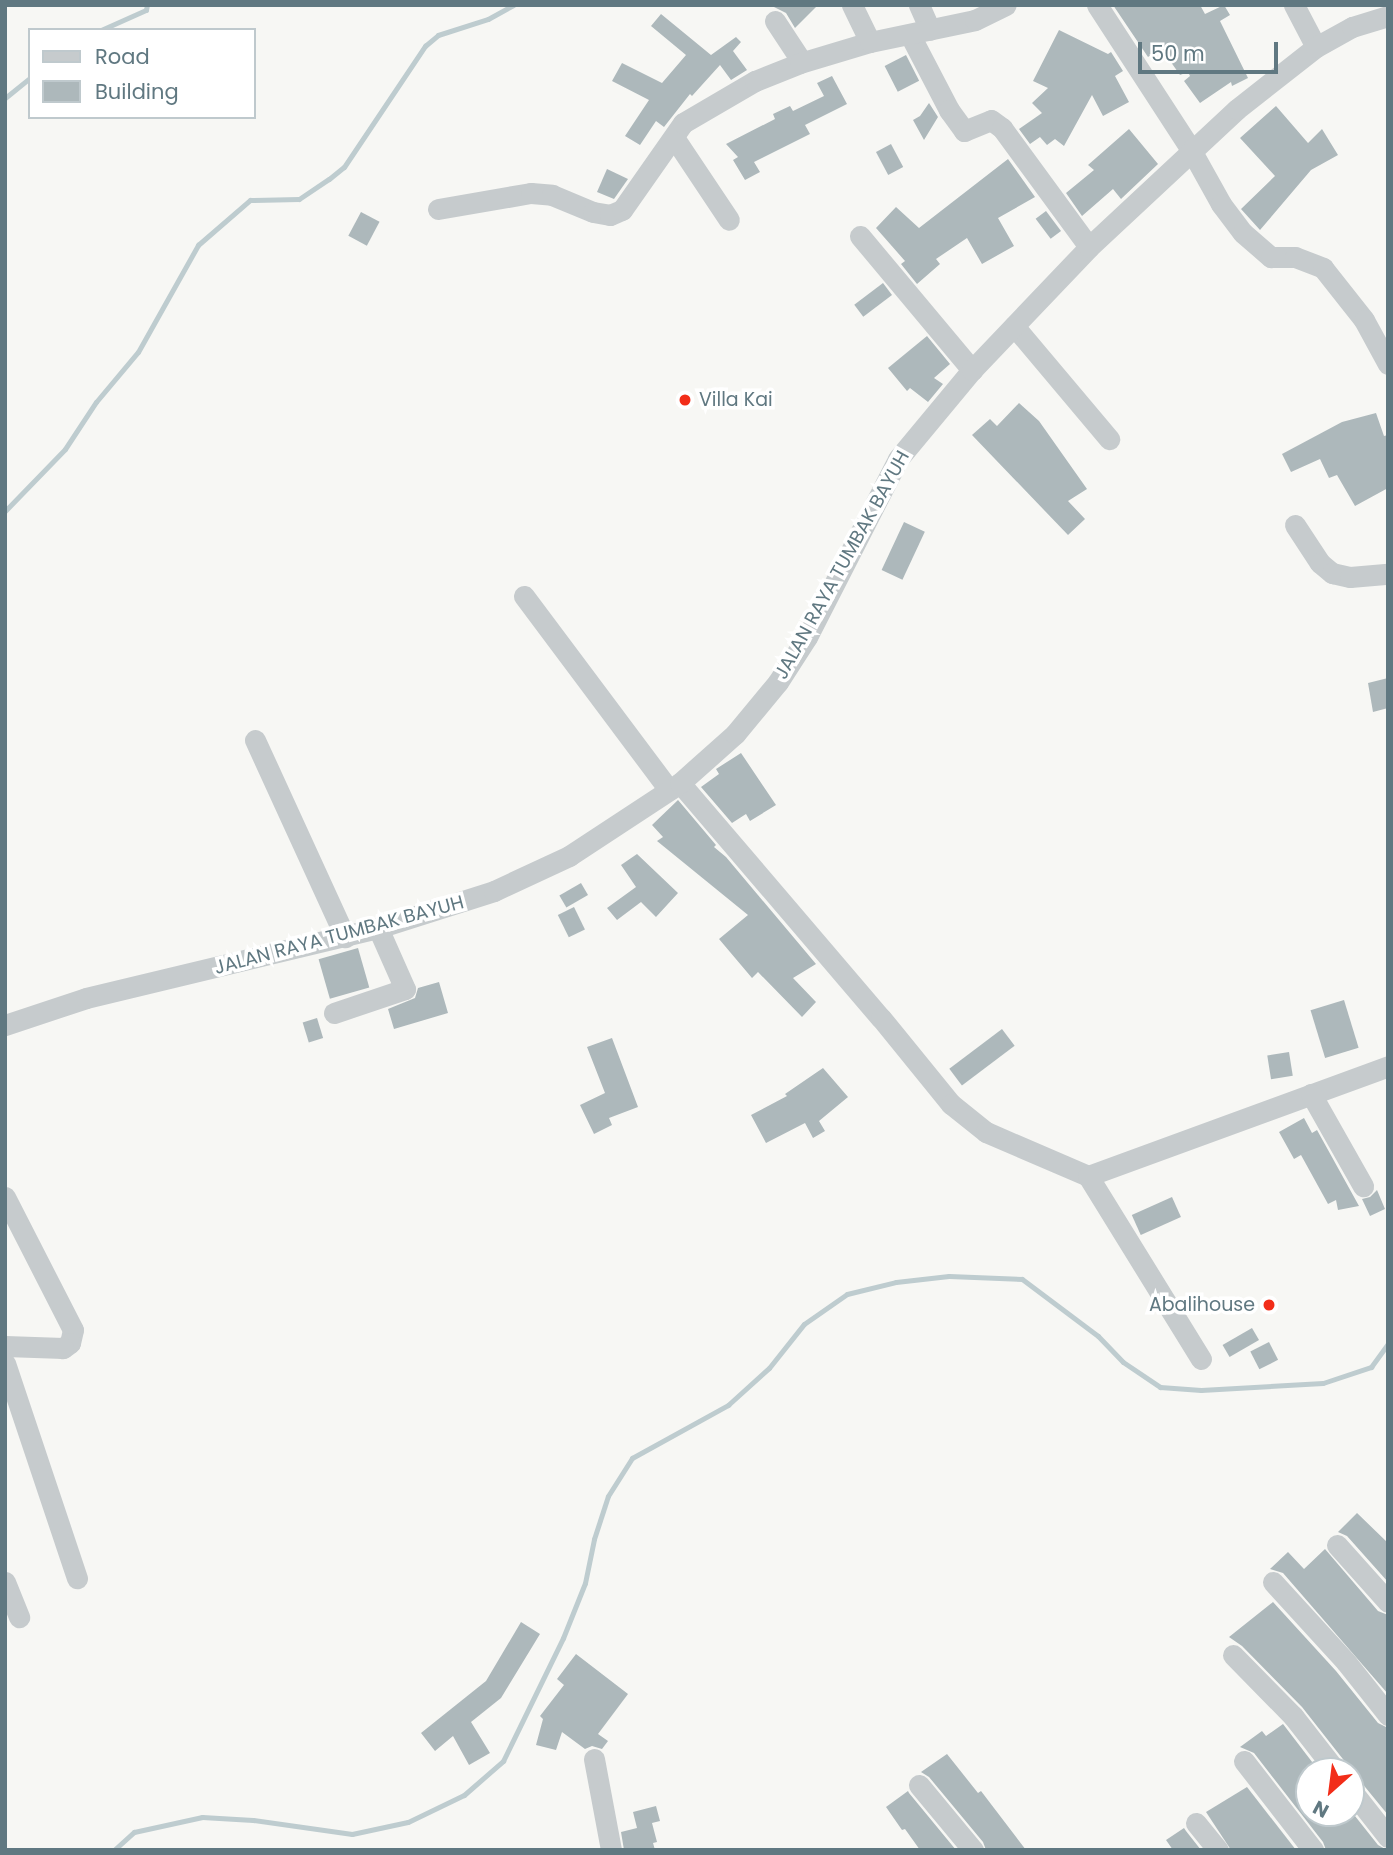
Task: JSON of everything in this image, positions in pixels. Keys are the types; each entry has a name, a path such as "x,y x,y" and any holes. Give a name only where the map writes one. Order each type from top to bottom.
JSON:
{"street":[{"path":"852,5 870,42"},
{"path":"919,5 920,33 949,110 964,131 991,120 1002,128 1089,247"},
{"path":"438,209 531,192 552,195 593,212 610,215 622,210 675,139 683,123 754,81 802,62 870,42 975,20 1006,5"},
{"path":"1097,5 1191,150 1221,204 1243,233 1271,257 1295,257 1323,268 1364,320 1388,364"},
{"path":"1294,5 1316,47"},
{"name":"JALAN RAYA TUMBAK BAYUH","path":"5,1025 86,998 345,937 485,895 557,862 674,786 734,734 778,682 807,637 898,459 972,370 1089,247 1191,150 1316,47 1382,13"},
{"path":"775,21 802,62"},
{"path":"675,139 729,220"},
{"path":"860,236 972,370"},
{"path":"1014,326 1109,439"},
{"path":"1296,525 1320,563 1332,573 1350,577 1388,574"},
{"path":"524,596 674,786 881,1018 951,1104 986,1132 1087,1176 1201,1359"},
{"path":"255,740 345,937"},
{"path":"334,1013 405,989 378,928"},
{"path":"1087,1176 1388,1066"},
{"path":"1311,1094 1363,1186"},
{"path":"5,1197 73,1330 70,1343 63,1348 5,1346"},
{"path":"5,1363 77,1578"},
{"path":"1337,1545 1388,1602"},
{"path":"5,1582 19,1617"},
{"path":"1273,1582 1346,1662 1388,1715"},
{"path":"1233,1656 1293,1716 1325,1757"},
{"path":"594,1759 611,1850"},
{"path":"1244,1761 1313,1850"},
{"path":"919,1785 973,1850"},
{"path":"1365,1808 1388,1837"},
{"path":"1196,1823 1218,1850"}],"building":[{"path":"770,5 818,5 795,28 786,13"},
{"path":"1113,5 1200,5 1205,14 1224,5 1230,15 1220,21 1248,78 1232,86 1231,82 1200,103 1184,81 1190,76 1188,72 1180,75 1161,48 1148,57"},
{"path":"661,14 711,55 736,37 741,42 733,51 747,70 731,80 720,65 692,96 690,94 664,127 656,121 640,145 625,136 649,100 612,81 622,63 662,83 686,55 651,26"},
{"path":"1059,30 1108,54 1111,52 1123,71 1115,76 1129,102 1103,116 1092,95 1064,146 1055,139 1047,145 1040,137 1030,144 1019,129 1042,113 1032,103 1048,88 1033,81"},
{"path":"906,55 919,81 898,92 885,66"},
{"path":"832,76 847,104 805,125 810,134 754,162 760,172 745,180 733,160 738,157 726,144 775,119 773,114 790,106 793,111 824,96 817,83"},
{"path":"929,103 938,117 924,140 913,120 920,116"},
{"path":"1276,106 1308,143 1322,129 1338,155 1311,170 1260,230 1241,209 1275,176 1240,138"},
{"path":"1129,129 1158,164 1121,199 1113,189 1082,216 1066,193 1094,170 1088,165"},
{"path":"891,144 903,167 888,175 876,152"},
{"path":"1008,159 1035,197 998,218 1014,246 982,264 967,238 936,259 940,264 917,284 901,264 905,261 876,228 896,207 919,228"},
{"path":"607,169 628,179 614,199 597,192"},
{"path":"1046,211 1061,231 1051,239 1036,219"},
{"path":"361,212 380,222 367,246 348,236"},
{"path":"883,283 892,295 863,317 854,305"},
{"path":"927,336 950,364 934,378 943,384 928,402 910,388 907,391 888,368"},
{"path":"1019,403 1039,421 1087,489 1068,501 1085,519 1068,535 972,435 990,419 997,426"},
{"path":"1376,413 1384,436 1388,435 1388,488 1355,506 1337,475 1329,478 1320,459 1291,472 1282,454 1342,422"},
{"path":"904,522 925,532 902,580 882,570"},
{"path":"1388,678 1388,708 1373,712 1368,683"},
{"path":"741,753 776,805 750,821 746,814 732,823 701,787 719,774 716,769"},
{"path":"678,800 716,845 714,847 726,857 816,964 793,978 816,1002 802,1017 758,972 752,978 719,939 748,915 657,841 663,837 652,825"},
{"path":"637,854 678,893 656,917 641,902 617,920 607,908 636,887 621,865"},
{"path":"581,883 588,895 566,908 559,896"},
{"path":"574,907 585,929 569,937 558,915"},
{"path":"358,948 369,987 330,999 319,959"},
{"path":"439,982 448,1013 394,1029 388,1009 415,998 418,988"},
{"path":"1344,1000 1359,1048 1325,1058 1311,1010"},
{"path":"317,1018 323,1038 309,1042 303,1022"},
{"path":"1002,1029 1015,1046 962,1085 949,1069"},
{"path":"612,1038 638,1107 609,1118 612,1125 594,1134 580,1105 605,1093 587,1047"},
{"path":"1289,1052 1293,1076 1271,1079 1267,1055"},
{"path":"823,1068 848,1097 819,1121 825,1131 813,1138 805,1123 766,1143 751,1115 787,1096 785,1094"},
{"path":"1304,1118 1312,1133 1317,1130 1359,1206 1338,1210 1336,1200 1328,1204 1301,1155 1294,1159 1279,1132"},
{"path":"1377,1190 1385,1209 1370,1216 1362,1199 1370,1197"},
{"path":"1172,1197 1181,1217 1141,1235 1132,1215"},
{"path":"1252,1328 1259,1340 1230,1357 1223,1345"},
{"path":"1269,1342 1278,1360 1259,1369 1250,1352"},
{"path":"1357,1513 1388,1543 1388,1582 1347,1536 1338,1532"},
{"path":"1325,1549 1378,1611 1388,1615 1388,1694 1283,1573 1270,1569 1288,1552 1304,1569"},
{"path":"1273,1602 1336,1671 1378,1723 1388,1728 1388,1815 1365,1787 1365,1757 1341,1757 1302,1707 1242,1646 1229,1637"},
{"path":"521,1622 540,1634 501,1698 471,1722 490,1753 469,1765 453,1736 435,1751 421,1733 486,1681"},
{"path":"576,1654 628,1694 598,1734 608,1741 602,1749 592,1746 585,1749 562,1732 556,1750 536,1745 543,1719 540,1716 564,1685 557,1679"},
{"path":"1283,1724 1308,1757 1295,1757 1295,1806 1254,1753 1240,1747 1262,1731 1266,1736"},
{"path":"947,1754 978,1793 981,1791 1026,1850 986,1850 983,1842 929,1777 921,1772"},
{"path":"1247,1787 1296,1850 1231,1850 1206,1812"},
{"path":"908,1791 956,1850 920,1850 905,1829 902,1830 886,1807"},
{"path":"656,1806 660,1821 652,1823 657,1842 653,1843 655,1850 624,1850 621,1832 637,1828 633,1812"},
{"path":"1311,1827 1364,1827 1378,1845 1387,1850 1326,1850"},
{"path":"1184,1828 1201,1850 1173,1850 1166,1840"}],"waterway":[{"path":"106,28 146,10 147,5"},
{"path":"5,511 65,449 96,402 138,352 198,245 250,200 299,199 329,179 344,167 425,46 438,35 488,19 513,5"},
{"path":"5,98 28,80"},
{"path":"114,1850 134,1832 202,1817 253,1820 352,1834 408,1822 464,1795 503,1761 563,1638 585,1583 594,1539 608,1496 632,1458 728,1405 769,1368 804,1324 847,1294 896,1282 949,1276 1022,1279 1098,1336 1123,1362 1160,1387 1201,1390 1323,1383 1371,1367 1388,1344"}],"place":[{"name":"Villa Kai","path":"685,400"},
{"name":"Abalihouse","path":"1269,1305"}]}
